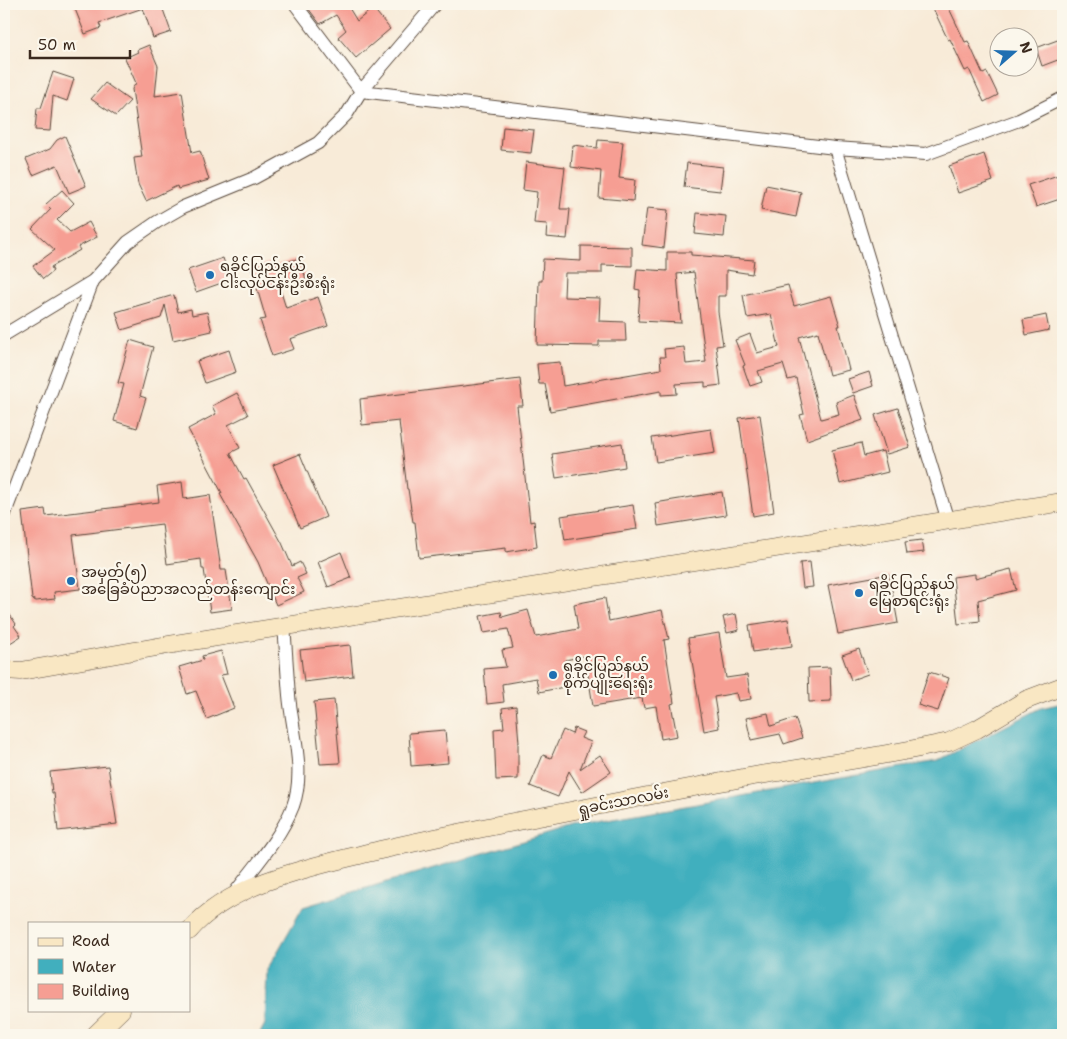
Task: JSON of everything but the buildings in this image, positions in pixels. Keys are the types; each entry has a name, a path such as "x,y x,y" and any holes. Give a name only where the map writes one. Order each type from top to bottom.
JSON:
{"street":[{"path":"295,4 361,91 835,148 926,154 1018,120 1063,98"},
{"path":"4,335 93,281 128,242 157,222 183,207 254,178 318,143 347,114 361,91 435,4"},
{"path":"835,148 948,521"},
{"path":"4,516 93,281"},
{"path":"4,670 21,671 284,626 1063,502"},
{"path":"232,897 272,843 292,806 297,790 298,771 289,696 284,626"},
{"name":"ရှုခင်းသာလမ်း","path":"190,930 216,906 232,897 286,875 325,864 483,827 950,742 977,729 1026,700 1063,686"},
{"path":"99,1032 119,1012"}],"water":[{"path":"1063,703 1063,1035 259,1035 265,1024 267,970 303,907 574,826 937,761 1041,708"}],"place":[{"name":"ရခိုင်ပြည်နယ် ငါးလုပ်ငန်းဦးစီးရုံး","path":"210,275"},
{"name":"အမှတ်(၅) အခြေခံပညာအလည်တန်းကျောင်း","path":"71,581"},
{"name":"ရခိုင်ပြည်နယ် မြေစာရင်းရုံး","path":"859,593"},
{"name":"ရခိုင်ပြည်နယ် စိုက်ပျိုးရေးရုံး","path":"553,675"}]}
